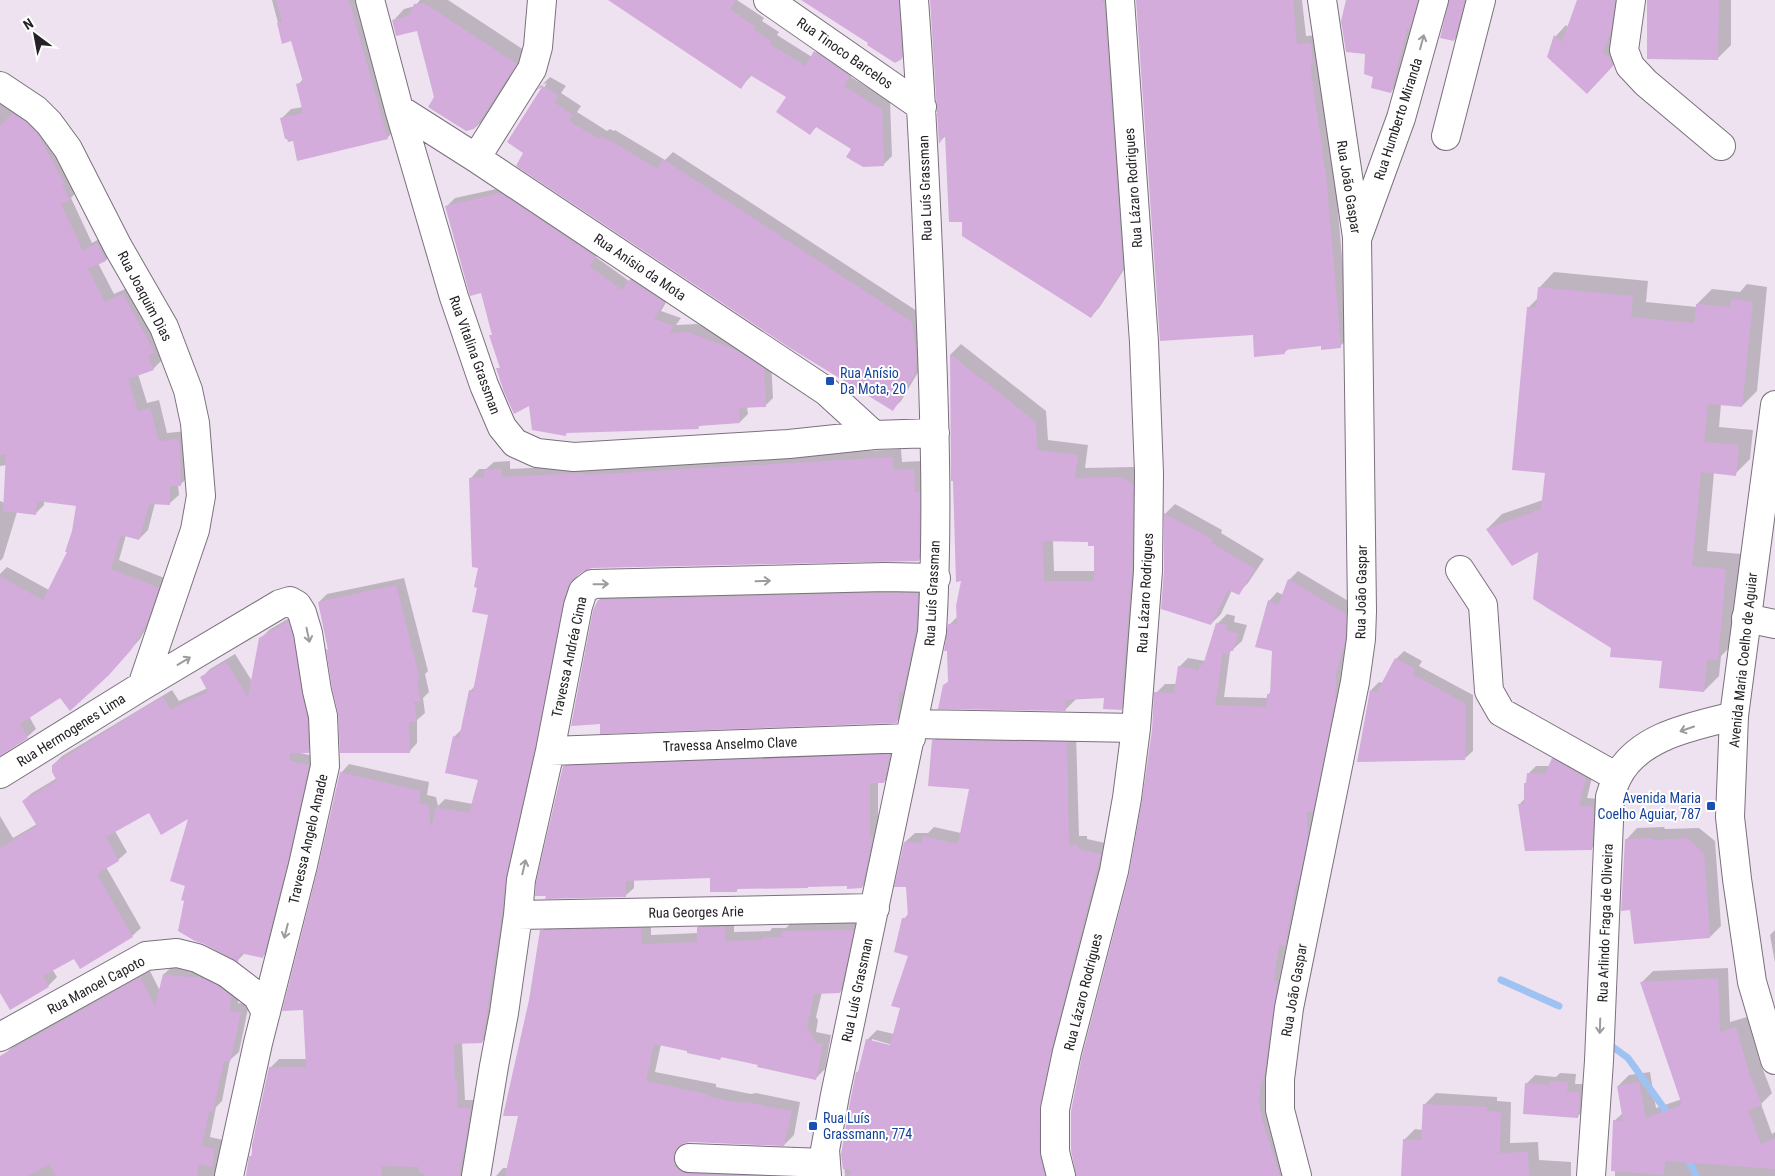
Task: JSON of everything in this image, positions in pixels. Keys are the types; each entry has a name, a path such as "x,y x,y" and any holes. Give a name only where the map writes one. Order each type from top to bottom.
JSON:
{"street":[{"name":"Rua Vitalina Grassman","path":"370,0 399,108 457,306 484,385 498,419 515,443 537,453 574,457 789,444 874,435 935,433"},
{"path":"476,158 532,69 538,47 542,0"},
{"name":"Rua Tinoco Barcelos","path":"768,0 922,107"},
{"name":"Rua Luís Grassman","path":"826,1169 825,1150 835,1095 932,632 936,578 935,433 922,107 914,0"},
{"name":"Rua Lázaro Rodrigues","path":"1061,1176 1054,1152 1055,1109 1067,1052 1114,871 1127,798 1136,728 1148,571 1149,473 1144,342 1120,0"},
{"name":"Rua João Gaspar","path":"1297,1176 1280,1110 1280,1079 1289,1008 1355,682 1361,639 1361,475 1357,238 1322,0"},
{"name":"Rua Humberto Miranda","path":"1357,238 1402,118 1434,0"},
{"path":"1446,136 1482,0"},
{"path":"1632,0 1624,50 1630,66 1646,83 1721,146"},
{"name":"Rua Joaquim Dias","path":"0,86 36,110 49,123 68,149 118,247 164,326 188,390 195,423 201,496 195,530 142,686"},
{"name":"Rua Anísio da Mota","path":"399,108 826,391 874,435"},
{"name":"Avenida Maria Coelho de Aguiar","path":"1775,405 1734,716 1730,817 1752,982 1775,1060"},
{"path":"1460,570 1483,605 1489,691 1501,712 1617,777"},
{"name":"Travessa Andréa Cima","path":"476,1176 504,1013 521,880 550,751 578,606 583,591 592,584 885,577 936,578"},
{"name":"Travessa Angelo Amade","path":"142,686 280,604 290,601 297,605 302,613 308,633 317,692 323,716 325,766 303,865 266,1012"},
{"path":"1746,618 1775,624"},
{"name":"Rua Hermogenes Lima","path":"0,774 142,686"},
{"name":"Rua Arlindo Fraga de Oliveira","path":"1591,1176 1599,1051 1610,797 1617,777 1640,750 1689,727 1734,716"},
{"name":"Travessa Anselmo Clave","path":"550,751 912,731 1136,728"},
{"name":"Rua Georges Arie","path":"518,915 875,908"},
{"name":"Rua Manoel Capoto","path":"0,1037 146,956 177,952 197,958 234,978 258,996 266,1012"},
{"path":"228,1176 266,1012"},
{"path":"689,1158 826,1169"}],"building":[{"path":"276,0 349,0 388,139 297,161 293,141 288,142 285,139 280,118 303,113 296,84 303,82 291,41 282,44 277,23 282,21"},
{"path":"608,0 736,0 730,9 756,27 754,30 771,41 770,44 805,66 814,51 850,76 844,86 882,110 884,166 863,167 846,157 851,149 816,127 810,135 776,112 786,97 750,75 741,89"},
{"path":"801,0 899,0 902,59 895,63 867,45 868,43"},
{"path":"930,0 1102,0 1104,2 1123,269 1091,318 962,236 962,222 949,222 945,135 939,144"},
{"path":"1136,0 1293,0 1297,44 1311,43 1313,64 1310,65 1326,175 1341,348 1321,350 1321,346 1284,350 1285,354 1254,357 1253,335 1160,341"},
{"path":"1346,0 1418,0 1410,29 1407,29 1391,93 1371,88 1373,77 1364,74 1365,54 1346,52 1341,21"},
{"path":"1449,0 1465,0 1454,41 1440,38"},
{"path":"1577,0 1615,0 1611,30 1603,52 1610,58 1613,66 1587,94 1547,57 1554,35 1562,42"},
{"path":"1647,0 1719,0 1718,60 1647,59"},
{"path":"424,3 517,64 474,129 466,131 428,107 434,97 417,31 396,36 392,20 410,15 414,4"},
{"path":"541,85 558,95 554,102 573,115 569,121 599,139 601,136 606,138 658,169 663,159 912,322 916,356 915,374 893,411 790,348 516,166 523,153 507,142 542,87 537,90"},
{"path":"12,113 26,122 37,133 65,184 62,185 70,200 61,204 83,251 97,243 106,261 88,269 105,302 123,294 155,353 148,355 154,370 128,379 138,411 150,408 159,441 179,439 181,486 170,486 170,505 149,504 139,540 121,535 111,569 159,588 147,623 131,650 109,675 70,711 60,698 20,724 28,738 0,756 0,576 43,600 67,552 65,552 72,531 76,506 37,501 36,515 3,511 6,454 0,455 0,126"},
{"path":"501,193 596,257 589,266 622,290 630,279 664,302 654,319 674,326 670,333 688,332 736,350 764,368 766,407 739,408 740,423 698,426 699,429 566,433 566,436 532,430 529,406 514,414 504,392 496,368 500,368 489,335 492,335 481,293 470,296 445,206"},
{"path":"1538,287 1633,296 1631,317 1694,323 1696,304 1730,307 1731,299 1753,302 1742,407 1708,404 1704,442 1739,445 1736,476 1701,472 1692,566 1726,569 1718,660 1707,659 1704,692 1659,688 1662,661 1610,657 1611,648 1533,599 1538,552 1512,566 1486,529 1541,509 1545,473 1512,470 1527,307 1536,308"},
{"path":"950,354 1036,422 1037,450 1078,455 1075,478 1122,477 1133,485 1132,570 1122,710 1103,709 1104,698 1065,700 1066,711 938,709 943,685 948,682 947,651 944,651 948,624 957,624 956,606 961,581 956,582 953,481 951,481","holes":["1043,541 1088,542 1088,546 1094,546 1094,581 1044,581"]},
{"path":"893,457 894,470 914,469 915,492 920,492 919,561 592,568 582,572 568,586 506,877 482,1043 454,1044 457,1108 471,1108 459,1176 425,1176 425,1174 419,1173 419,1167 382,1166 381,1176 246,1176 249,1156 252,1156 252,1145 269,1067 306,1067 303,1010 282,1011 340,772 421,791 419,803 428,805 431,828 436,807 469,813 478,780 445,773 453,736 459,738 469,690 473,691 488,615 472,612 477,588 474,587 478,568 472,567 469,478 484,477 484,470 502,469 502,477 584,473 584,475"},
{"path":"1164,513 1212,539 1212,543 1255,569 1239,595 1228,590 1211,625 1161,609 1164,571"},
{"path":"1288,579 1346,614 1345,642 1336,673 1335,702 1313,812 1307,812 1307,841 1298,884 1296,884 1285,946 1279,945 1274,980 1277,981 1276,995 1263,1081 1261,1081 1259,1100 1262,1120 1280,1176 1076,1176 1071,1150 1071,1111 1082,1056 1129,874 1152,730 1154,692 1174,693 1178,666 1199,670 1199,665 1203,665 1216,623 1227,625 1226,630 1239,634 1233,651 1230,650 1228,655 1223,653 1215,705 1266,707 1267,694 1270,694 1272,651 1255,647 1268,600 1278,605"},
{"path":"396,585 420,680 417,681 421,702 414,702 417,722 409,722 410,753 340,753 338,713 318,602"},
{"path":"918,593 916,630 903,692 899,692 897,723 600,734 600,724 571,726 593,610 598,600"},
{"path":"289,622 293,636 307,718 309,753 290,753 290,761 309,765 288,861 263,958 240,953 238,962 178,931 184,901 181,900 185,886 170,881 188,819 161,835 149,813 106,837 119,861 97,874 133,937 80,969 74,959 43,976 49,987 10,1010 0,993 0,848 37,826 22,801 57,781 52,772 52,765 142,709 163,697 170,709 208,692 200,677 226,662 248,697 259,638"},
{"path":"1395,658 1415,669 1412,674 1466,704 1465,760 1357,762 1370,690 1377,692"},
{"path":"932,740 1067,742 1069,845 1078,845 1078,849 1101,854 1052,1048 1040,1106 1039,1152 1045,1176 850,1176 851,1170 843,1169 841,1155 849,1107 856,1072 858,1072 866,1039 890,1045 900,1008 891,1006 908,956 894,952 902,918 908,918 906,887 894,887 904,842 922,843 923,836 958,844 969,789 928,786"},
{"path":"890,754 884,783 870,783 870,837 873,837 862,888 847,889 847,886 808,887 737,889 737,892 710,892 710,878 626,881 626,897 545,899 546,896 535,896 536,882 563,766"},
{"path":"1552,758 1586,778 1579,806 1594,807 1592,850 1525,851 1518,804 1524,804 1524,783 1526,783 1527,773 1545,774"},
{"path":"1653,838 1654,840 1687,838 1704,853 1710,938 1634,944 1630,910 1621,911 1625,839"},
{"path":"697,927 725,927 725,941 762,940 762,937 781,937 781,931 854,930 840,993 814,994 807,1027 816,1043 823,1044 816,1080 757,1067 758,1065 721,1057 720,1060 654,1044 646,1081 740,1103 746,1102 792,1111 784,1146 690,1142 681,1144 676,1149 673,1157 675,1166 680,1171 688,1174 754,1176 505,1176 518,1116 503,1116 529,1000 540,930 641,928 642,944 697,942"},
{"path":"163,974 200,977 219,986 231,996 230,1012 241,1012 230,1062 224,1061 213,1112 209,1111 202,1146 215,1149 212,1167 199,1164 197,1176 56,1176 49,1164 28,1176 0,1176 0,1056 140,977 155,1006"},
{"path":"1718,978 1720,1032 1736,1027 1749,1073 1762,1105 1748,1110 1761,1144 1775,1138 1775,1169 1665,1161 1664,1175 1611,1171 1613,1120 1623,1121 1617,1086 1639,1082 1646,1118 1682,1105 1640,982"},
{"path":"1550,1081 1568,1082 1567,1092 1580,1092 1578,1118 1523,1114 1525,1083 1550,1085"},
{"path":"1423,1104 1487,1107 1487,1111 1501,1112 1500,1153 1528,1152 1529,1176 1401,1176 1403,1139 1421,1140"}],"waterway":[{"path":"1501,980 1559,1006"},
{"path":"1606,1042 1628,1058 1671,1118"},
{"path":"1687,1156 1696,1176"}],"place":[{"name":"Rua Anísio Da Mota, 20","path":"830,381"},
{"name":"Avenida Maria Coelho Aguiar, 787","path":"1711,806"},
{"name":"Rua Luís Grassmann, 774","path":"813,1126"}]}
